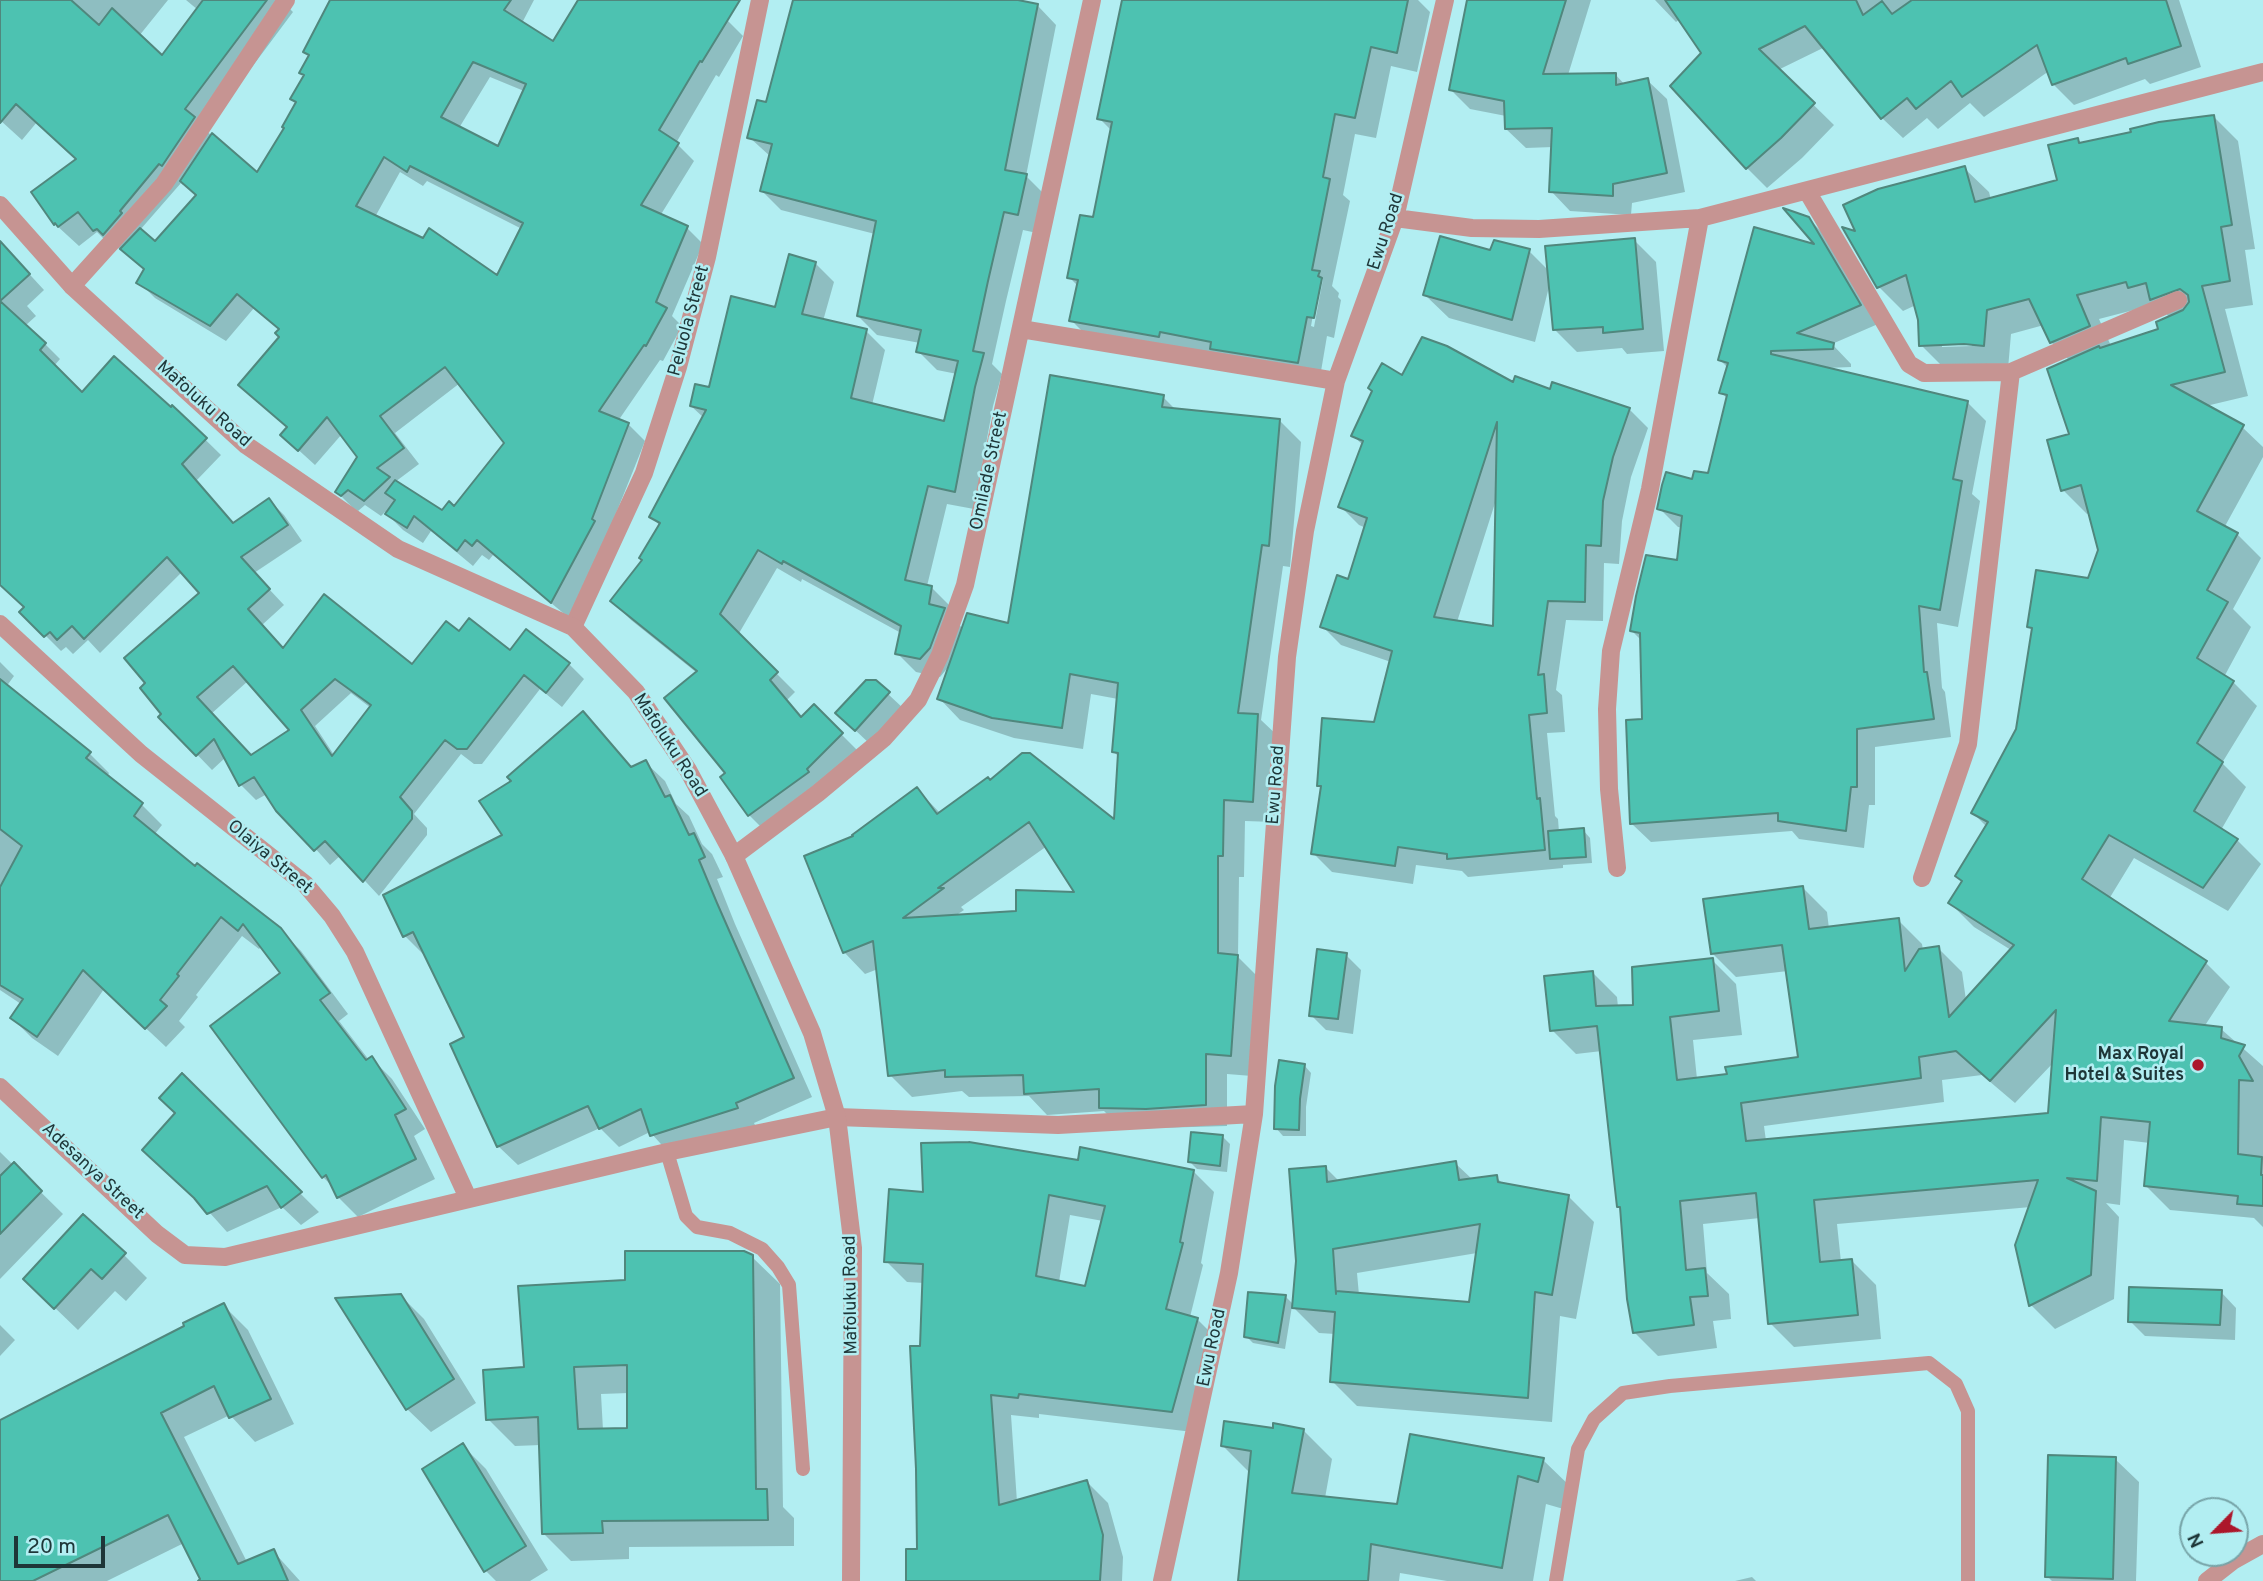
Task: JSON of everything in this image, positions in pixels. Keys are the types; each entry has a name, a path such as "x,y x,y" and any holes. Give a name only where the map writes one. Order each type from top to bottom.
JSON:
{"street":[{"path":"72,286 164,184 286,0"},
{"name":"Peluola Street","path":"573,627 644,473 678,367 707,257 760,0"},
{"name":"Omilade Street","path":"734,856 818,793 874,746 918,700 940,655 965,585 1092,0"},
{"name":"Ewu Road","path":"1162,1581 1229,1273 1254,1114 1287,657 1305,531 1336,381 1395,218 1445,0"},
{"path":"1395,218 1472,228 1539,229 1700,218 2263,72"},
{"path":"1807,191 1909,364 1924,373 2011,372 2178,300"},
{"name":"Mafoluku Road","path":"0,205 72,286 246,445 398,550 573,627 636,692 688,770 734,856 812,1033 837,1117 853,1248 851,1581"},
{"path":"1616,868 1609,789 1607,709 1611,651 1650,489 1700,218"},
{"path":"1021,329 1336,381"},
{"path":"1922,877 1968,744 2011,372"},
{"name":"Olaiya Street","path":"0,624 141,754 305,884 355,952 468,1198"},
{"name":"Adesanya Street","path":"0,1087 157,1234 185,1255 225,1257 468,1198"},
{"path":"468,1198 667,1152 837,1117 1058,1125 1254,1114"},
{"path":"2207,1581 2234,1560 2263,1544"}],"lane":[{"path":"667,1152 686,1216 697,1227 730,1233 762,1249 789,1285 803,1469"},
{"path":"1556,1581 1578,1449 1594,1419 1623,1393 1670,1386 1929,1363 1956,1384 1969,1411 1968,1581"}],"building":[{"path":"0,0 71,0 99,25 112,8 162,55 203,0 267,0 185,109 195,117 162,166 159,164 103,235 97,229 93,231 78,212 58,227 55,223 54,225 31,192 76,159 16,104 0,123"},
{"path":"330,0 511,0 504,10 553,41 578,0 740,0 659,130 679,143 641,205 688,226 656,302 667,308 646,346 644,345 599,411 629,423 592,519 595,521 551,603 477,540 472,546 465,540 457,551 414,516 407,528 385,514 395,500 385,493 395,480 442,510 449,501 454,506 504,443 445,367 380,416 404,448 377,468 390,477 364,501 348,490 341,496 335,492 357,457 327,417 298,451 280,435 287,427 238,385 279,337 275,333 279,329 237,294 210,326 136,283 144,269 120,249 140,228 155,241 196,195 180,181 212,133 257,172 284,128 282,127 296,102 290,99 304,75 299,73 309,55 303,52","holes":["473,62 526,84 498,146 441,117","384,157 407,172 410,166 523,223 497,275 429,228 423,238 356,206"]},
{"path":"793,0 1018,0 1038,4 1005,170 1027,174 1018,215 1004,212 988,281 973,351 984,353 955,492 928,486 905,580 932,586 929,604 945,608 930,648 920,659 895,654 901,626 758,550 720,614 778,672 770,680 801,717 814,704 843,733 807,769 809,772 748,816 720,777 725,773 664,698 697,671 610,601 642,560 639,558 660,523 649,517 706,410 690,406 695,384 709,387 731,296 775,307 789,254 816,262 802,314 867,329 851,398 944,421 958,361 916,352 921,330 857,316 876,221 760,191 772,144 747,138 757,100 766,102"},
{"path":"1122,0 1408,0 1397,53 1371,47 1355,118 1335,114 1323,177 1330,179 1312,270 1320,271 1318,276 1322,278 1314,318 1307,317 1298,363 1210,349 1211,342 1160,332 1159,337 1069,321 1078,280 1067,278 1080,215 1093,217 1112,122 1097,119"},
{"path":"1467,0 1566,0 1543,74 1616,73 1616,85 1648,78 1667,173 1613,184 1613,196 1549,192 1552,128 1505,129 1504,101 1449,90"},
{"path":"1665,0 1856,0 1863,15 1882,1 1892,14 1912,0 2166,0 2181,46 2128,64 2126,58 2052,85 2037,45 1962,97 1951,81 1916,109 1907,98 1881,119 1805,26 1759,49 1815,103 1746,169 1670,86 1701,53"},
{"path":"2214,115 2232,225 2221,227 2230,281 2202,286 2225,372 2171,385 2244,425 2197,511 2238,533 2207,590 2228,602 2197,658 2234,681 2197,743 2223,762 2194,811 2238,839 2203,888 2109,835 2082,879 2207,961 2169,1021 2222,1027 2221,1038 2245,1045 2239,1056 2253,1081 2239,1080 2238,1154 2262,1157 2263,1206 2237,1204 2238,1196 2144,1186 2150,1122 2101,1117 2097,1181 2067,1178 2096,1191 2091,1275 2029,1306 2015,1245 2038,1180 1814,1200 1820,1262 1852,1259 1858,1315 1768,1324 1756,1193 1680,1201 1686,1270 1705,1268 1708,1296 1690,1297 1694,1325 1633,1333 1597,1026 1550,1031 1544,976 1593,971 1596,1006 1633,1005 1632,967 1713,958 1719,1011 1670,1017 1677,1080 1727,1074 1725,1067 1798,1057 1782,945 1711,954 1703,899 1803,886 1809,929 1899,918 1905,971 1919,949 1939,946 1949,1017 2014,945 1948,903 1962,881 1955,876 1988,822 1971,813 2016,729 2032,628 2027,627 2036,570 2088,578 2098,550 2081,485 2061,491 2047,440 2069,434 2047,369 2099,346 2100,348 2158,329 2156,322 2183,310 2189,302 2188,295 2180,289 2150,300 2146,283 2128,288 2126,282 2077,295 2090,326 2050,343 2029,299 1987,310 1984,346 1919,346 1918,320 1906,275 1877,288 1842,227 1855,231 1843,205 1878,189 1965,166 1975,202 2057,180 2048,145 2078,138 2079,143 2131,132 2130,129 2159,122","holes":["2056,1010 2048,1113 1746,1141 1741,1103 1921,1078 1919,1057 1956,1051 1990,1081"]},
{"path":"1783,208 1809,217 1861,305 1797,333 1834,343 1833,349 1771,351 1771,354 1968,401 1953,479 1962,481 1940,610 1919,606 1924,672 1927,672 1934,719 1857,729 1857,787 1851,787 1846,831 1778,821 1778,813 1630,824 1626,720 1642,719 1640,633 1630,631 1646,555 1677,560 1682,516 1657,509 1662,485 1666,472 1692,479 1694,471 1708,473 1727,395 1719,393 1728,363 1718,360 1754,227 1814,244"},
{"path":"1440,236 1490,250 1494,240 1530,249 1512,320 1423,295"},
{"path":"1635,238 1643,329 1603,333 1603,327 1553,330 1545,246"},
{"path":"0,241 30,274 0,301"},
{"path":"0,301 46,343 40,350 82,392 114,356 207,438 182,464 233,523 269,498 288,525 241,557 270,589 248,609 283,648 324,594 412,664 446,621 459,631 469,618 510,650 526,629 570,663 546,693 524,675 467,749 457,749 445,740 400,797 412,811 412,819 363,882 325,841 314,851 276,811 254,777 239,786 214,739 196,756 158,717 161,714 140,688 145,683 124,658 199,593 167,557 84,639 72,626 57,640 50,632 44,637 19,612 24,607 0,585","holes":["233,666 289,730 251,755 197,697","335,679 371,705 332,756 301,710"]},
{"path":"1422,337 1447,346 1513,382 1515,376 1550,389 1552,382 1630,408 1613,457 1603,501 1601,546 1586,545 1585,602 1548,601 1538,675 1544,674 1547,713 1529,715 1545,850 1447,859 1447,854 1398,847 1395,866 1311,854 1321,786 1317,786 1322,718 1374,722 1392,651 1320,627 1337,575 1348,579 1367,518 1338,507 1363,441 1351,436 1372,391 1368,388 1382,363 1402,375","holes":["1497,422 1493,626 1434,617"]},
{"path":"1050,375 1164,395 1162,407 1280,419 1269,546 1262,545 1238,713 1258,714 1253,802 1224,800 1223,856 1218,856 1218,953 1238,955 1231,1056 1206,1054 1206,1105 1146,1109 1099,1108 1099,1089 1024,1094 1023,1075 945,1077 945,1070 888,1076 873,941 843,953 804,856 853,836 917,787 937,814 988,777 990,780 1022,753 1030,753 1114,819 1118,753 1112,752 1118,683 1070,674 1062,728 992,718 937,699 967,613 1008,623","holes":["1029,822 1074,892 1016,890 1016,911 903,918 944,888 938,888"]},
{"path":"0,679 91,752 86,758 143,803 134,816 195,866 197,863 281,928 330,993 320,1000 366,1060 372,1056 406,1109 395,1115 416,1159 337,1198 326,1175 322,1178 210,1026 280,973 243,924 238,931 221,917 160,1000 167,1006 145,1029 83,970 37,1037 10,1018 23,999 0,985 0,887 22,846 0,829"},
{"path":"866,680 876,680 890,692 855,731 835,713"},
{"path":"583,711 631,767 646,760 665,797 670,795 689,835 694,833 705,857 699,860 794,1078 736,1103 738,1108 650,1136 641,1109 599,1129 588,1106 497,1147 450,1044 464,1037 413,932 403,937 383,895 502,835 479,801 511,781 507,777"},
{"path":"1584,828 1586,857 1550,859 1548,831"},
{"path":"1317,949 1347,953 1338,1019 1309,1016"},
{"path":"1279,1060 1305,1064 1299,1130 1274,1129 1275,1086"},
{"path":"182,1073 302,1192 281,1208 267,1186 207,1214 194,1198 142,1150 175,1113 159,1098"},
{"path":"1191,1132 1223,1135 1220,1166 1188,1162"},
{"path":"969,1142 1078,1160 1080,1147 1194,1170 1180,1242 1183,1243 1166,1309 1198,1318 1172,1412 1019,1394 1018,1398 991,1395 999,1505 1087,1480 1103,1535 1100,1581 906,1581 906,1549 917,1549 910,1346 920,1346 923,1264 884,1262 889,1189 923,1192 921,1143","holes":["1049,1195 1105,1206 1085,1286 1036,1276"]},
{"path":"1456,1161 1459,1180 1497,1175 1498,1182 1569,1195 1552,1295 1535,1292 1528,1398 1330,1382 1335,1312 1292,1308 1296,1261 1289,1169 1326,1166 1327,1182","holes":["1480,1224 1469,1302 1336,1291 1336,1294 1333,1249"]},
{"path":"14,1162 42,1191 0,1234 0,1176"},
{"path":"83,1214 126,1253 102,1279 91,1269 54,1309 23,1279"},
{"path":"625,1251 744,1251 753,1255 756,1489 767,1489 768,1520 602,1521 603,1533 542,1534 538,1417 486,1420 483,1370 524,1367 518,1286 625,1280","holes":["627,1365 627,1428 578,1429 574,1367"]},
{"path":"2129,1287 2222,1290 2220,1325 2128,1322"},
{"path":"1248,1292 1286,1295 1278,1343 1244,1337"},
{"path":"401,1294 454,1379 406,1410 335,1298"},
{"path":"224,1303 271,1399 229,1418 214,1386 161,1413 238,1564 274,1549 288,1581 198,1581 200,1579 168,1515 33,1581 0,1581 0,1420"},
{"path":"1224,1421 1273,1428 1273,1423 1304,1429 1292,1493 1397,1504 1410,1434 1544,1458 1538,1482 1518,1476 1502,1568 1371,1544 1368,1581 1238,1581 1251,1451 1221,1446"},
{"path":"463,1443 526,1546 484,1572 422,1469"},
{"path":"2048,1455 2116,1457 2113,1579 2045,1577"}],"place":[{"name":"Max Royal Hotel & Suites","path":"2198,1065"}]}
